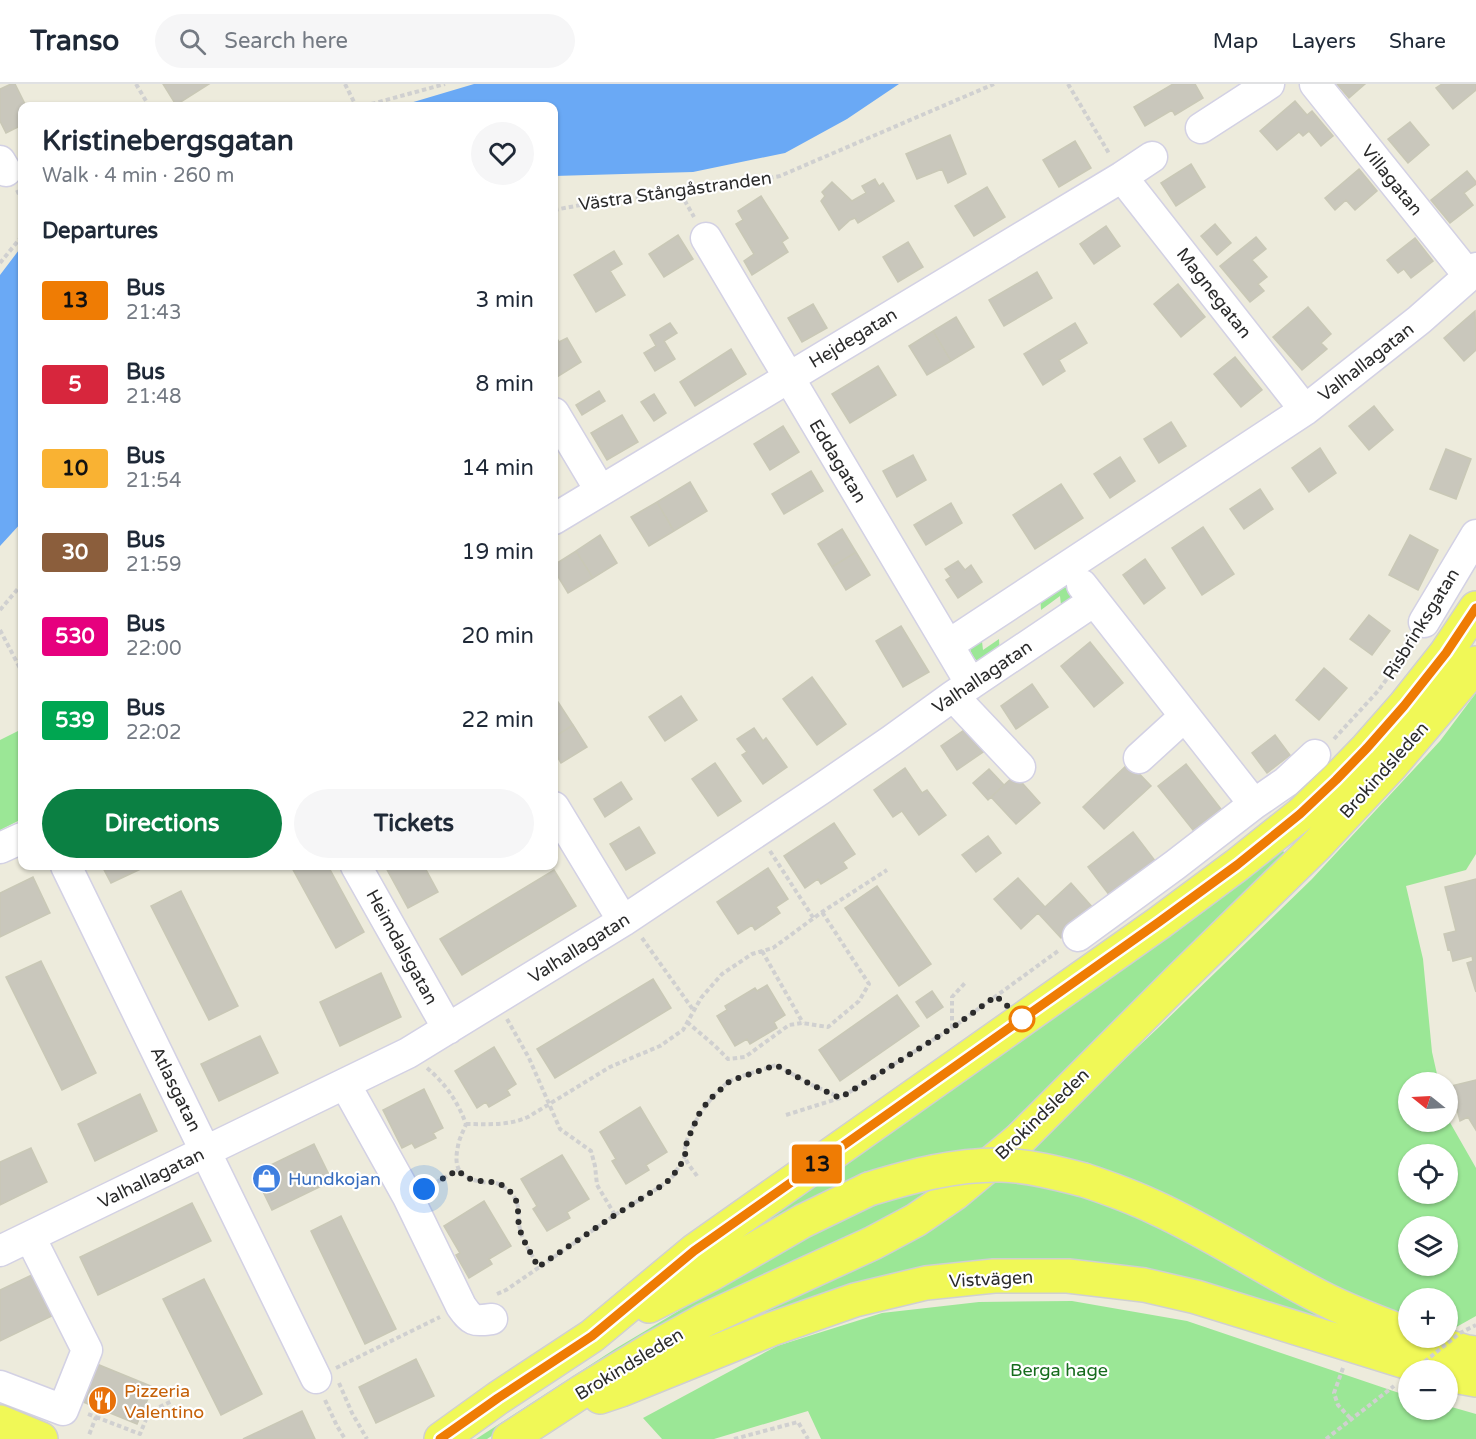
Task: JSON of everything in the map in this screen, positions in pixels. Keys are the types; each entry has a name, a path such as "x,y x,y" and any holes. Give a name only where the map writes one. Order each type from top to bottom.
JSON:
{"main road":[{"name":"Brokindsleden","path":"441,1439 592,1336 694,1251 1237,865 1300,814 1344,772 1404,706 1446,653 1476,608"},
{"name":"Brokindsleden","path":"509,1439 652,1349 705,1320 873,1243 916,1220 954,1194 1020,1138 1316,846 1390,767 1476,663"},
{"path":"592,1336 713,1273 803,1221 869,1189 939,1170 1002,1165 1045,1170 1126,1194 1217,1239 1321,1298 1398,1330"},
{"name":"Vistvägen","path":"555,1409 621,1390 772,1329 855,1300 926,1283 994,1276 1068,1276 1144,1285 1196,1297 1399,1360"},
{"path":"1457,1348 1476,1353"},
{"path":"1458,1377 1476,1380"},
{"path":"0,1422 41,1439"}],"street":[{"path":"1201,128 1269,84"},
{"name":"Villagatan","path":"1315,84 1472,272"},
{"name":"Hejdegatan","path":"558,516 1152,157"},
{"name":"Magnegatan","path":"1122,177 1305,410"},
{"name":"Eddagatan","path":"706,238 948,645 962,690 1020,767"},
{"name":"Valhallagatan","path":"948,645 1305,410 1401,335 1472,272"},
{"path":"558,420 600,490"},
{"name":"Risbrinksgatan","path":"1424,622 1476,535"},
{"path":"1068,566 1254,804"},
{"name":"Valhallagatan","path":"0,1251 408,1053 626,919 1094,601"},
{"path":"1139,758 1185,716"},
{"path":"1078,936 1286,782 1315,755"},
{"path":"558,813 626,919"},
{"path":"0,848 18,840"},
{"name":"Atlasgatan","path":"68,870 206,1151 324,1374"},
{"name":"Heimdalsgatan","path":"358,870 448,1029"},
{"path":"345,1084 408,1197 461,1306 467,1315 476,1320 492,1319"},
{"path":"0,1386 63,1410 87,1350 30,1237"}],"path":[{"path":"136,84 147,102"},
{"path":"345,84 354,102"},
{"path":"379,102 445,84"},
{"name":"Västra Stångåstranden","path":"558,209 597,202 681,194 780,176 994,84"},
{"path":"1068,84 1097,133"},
{"path":"0,263 18,241"},
{"path":"0,610 18,590"},
{"name":"Risbrinksgatan","path":"1315,755 1328,746 1378,691 1400,663 1424,622"},
{"path":"0,630 18,664"},
{"path":"757,831 814,919"},
{"path":"466,1124 516,1122 610,1067 660,1046 683,1030 701,998 722,974 752,954 773,948 822,912 887,870"},
{"path":"687,1022 728,1059 745,1057 789,1025 803,1023 828,1027 859,1001 869,984 822,912"},
{"path":"626,919 694,1011"},
{"path":"786,1115 840,1098 952,1028 1078,936"},
{"path":"762,951 803,1023"},
{"path":"952,1028 952,997 966,983"},
{"path":"496,1000 529,1058 560,1129 591,1151 597,1185 615,1215"},
{"path":"408,1053 443,1084 458,1106 466,1124 458,1144 456,1161 458,1170 464,1177 484,1183 496,1183 504,1187 516,1199 519,1205 519,1227 538,1267"},
{"path":"324,1374 461,1306 490,1298 506,1290 666,1183 674,1175 685,1156 686,1145 699,1114 709,1100 730,1081 776,1065 840,1098"},
{"path":"685,1156 697,1176"},
{"path":"408,1197 458,1170"},
{"path":"1427,1360 1460,1334 1476,1325"},
{"path":"324,1374 337,1426 345,1439"},
{"path":"324,1374 352,1413 367,1439"},
{"path":"1338,1381 1334,1394 1338,1405 1352,1420"},
{"path":"1326,1439 1398,1383"},
{"path":"96,1417 140,1434 149,1412 172,1401"},
{"path":"734,1439 798,1422 808,1439"}],"green space":[{"path":"1064,586 1071,597 1068,607 1062,614 1060,596 1041,610 1040,593"},
{"path":"981,633 983,650 999,639 1000,656 983,664 978,662 970,648"},
{"path":"1476,693 1476,854 1466,870 1406,886 1423,959 1432,1052 1437,1072 1398,1072 1398,1132 1455,1132 1476,1168 1476,1316 1458,1326 1458,1288 1398,1288 1398,1316 1022,1156 1312,879 1440,741"},
{"path":"18,731 18,821 0,830 0,740"},
{"path":"1280,848 1286,854 977,1155 708,1256"},
{"path":"992,1179 1042,1184 1135,1213 1369,1335 1076,1264 691,1351 706,1335"},
{"path":"949,1183 921,1202 531,1410 487,1439 476,1439 615,1349 802,1237 884,1198"},
{"name":"Berga hage","path":"1072,1301 1187,1321 1398,1393 1398,1420 1458,1420 1458,1409 1476,1414 1476,1439 821,1439 808,1411 714,1439 662,1439 643,1418 777,1346 882,1313 979,1302"}],"water":[{"path":"474,84 899,84 847,119 785,153 693,172 558,176 558,102 413,102"},
{"path":"18,251 18,526 0,546 0,275"}],"building":[{"path":"15,84 24,102 18,102 18,127 6,133 0,121 0,89"},
{"path":"163,84 209,84 181,102 174,102"},
{"path":"1173,84 1195,84 1203,98 1175,115 1172,110 1145,126 1134,107"},
{"path":"1337,84 1365,84 1349,98"},
{"path":"1442,84 1476,84 1476,90 1453,109 1436,88"},
{"path":"1295,101 1307,115 1312,111 1333,136 1321,146 1309,131 1303,136 1299,132 1277,150 1260,131"},
{"path":"1410,122 1429,145 1408,163 1388,139"},
{"path":"950,135 966,174 948,183 942,169 917,179 906,154"},
{"path":"1075,141 1091,168 1059,187 1043,160"},
{"path":"1191,164 1205,187 1176,206 1161,183"},
{"path":"1359,169 1377,191 1355,210 1346,200 1335,210 1325,198"},
{"path":"1467,171 1476,182 1464,193 1473,205 1450,223 1431,200"},
{"path":"875,179 879,186 883,183 894,201 858,223 855,218 850,220 839,230 821,201 825,196 822,192 832,182 852,201 866,193 862,186"},
{"path":"987,187 1005,217 974,236 955,206"},
{"path":"761,196 788,238 782,242 788,252 752,275 744,261 754,254 736,224 743,220 738,211"},
{"path":"1215,224 1231,243 1217,255 1201,236"},
{"path":"1106,226 1120,246 1094,264 1080,244"},
{"path":"678,235 693,259 664,277 649,254"},
{"path":"1256,237 1266,249 1252,260 1267,277 1258,284 1264,291 1250,302 1220,266"},
{"path":"1415,238 1433,261 1411,278 1404,269 1398,273 1387,260"},
{"path":"908,242 923,267 898,282 883,257"},
{"path":"614,251 622,264 610,271 625,295 596,312 574,275"},
{"path":"1037,272 1052,298 1004,326 989,300"},
{"path":"1178,284 1205,317 1181,337 1154,304"},
{"path":"813,304 827,328 802,342 788,318"},
{"path":"1308,307 1331,334 1321,343 1327,349 1302,370 1273,337"},
{"path":"1475,311 1476,350 1464,361 1444,338"},
{"path":"956,317 974,347 951,361 933,331"},
{"path":"670,323 677,333 664,341 675,359 655,371 644,353 656,346 650,335"},
{"path":"1075,323 1087,343 1059,360 1065,371 1043,385 1024,354"},
{"path":"933,331 951,361 927,375 909,346"},
{"path":"567,338 581,362 558,376 558,340 559,342"},
{"path":"731,349 746,374 695,406 680,382"},
{"path":"1235,357 1262,390 1241,407 1214,374"},
{"path":"878,366 896,395 850,423 832,394"},
{"path":"599,391 605,401 582,415 576,405"},
{"path":"654,394 666,413 654,421 641,402"},
{"path":"1374,406 1393,430 1369,450 1349,426"},
{"path":"622,415 638,442 607,460 591,433"},
{"path":"1171,422 1186,446 1159,463 1144,439"},
{"path":"783,426 799,452 770,470 754,444"},
{"path":"1320,448 1336,473 1309,492 1292,468"},
{"path":"1446,449 1471,459 1456,499 1430,489"},
{"path":"913,455 926,480 897,497 883,471"},
{"path":"1120,457 1135,481 1110,498 1094,474"},
{"path":"811,471 823,491 784,514 772,494"},
{"path":"690,482 707,511 674,531 657,502"},
{"path":"1061,484 1083,518 1035,549 1013,515"},
{"path":"1260,489 1273,509 1244,529 1230,509"},
{"path":"657,502 674,531 649,546 631,517"},
{"path":"951,503 962,523 926,545 914,525"},
{"path":"1203,527 1234,574 1202,595 1172,548"},
{"path":"842,529 856,552 832,567 818,544"},
{"path":"600,535 617,563 593,578 576,551"},
{"path":"1410,535 1438,550 1418,590 1389,575"},
{"path":"576,551 593,578 568,593 558,577 558,562"},
{"path":"856,552 870,575 846,590 832,567"},
{"path":"1145,559 1165,588 1144,604 1123,575"},
{"path":"958,561 965,570 971,565 982,582 958,598 946,580 951,577 945,569"},
{"path":"1369,615 1390,631 1372,655 1350,639"},
{"path":"901,626 929,672 903,687 876,641"},
{"path":"1090,642 1123,683 1094,707 1061,666"},
{"path":"1324,668 1347,688 1319,720 1296,700"},
{"path":"812,677 846,724 817,745 783,699"},
{"path":"1032,684 1048,707 1016,729 1001,706"},
{"path":"681,696 697,720 665,741 649,717"},
{"path":"558,702 573,725 558,734"},
{"path":"573,725 587,747 561,763 558,758 558,734"},
{"path":"970,726 986,750 957,770 941,746"},
{"path":"754,728 763,741 766,738 787,767 763,784 742,755 747,752 737,739"},
{"path":"1275,735 1290,755 1267,773 1252,753"},
{"path":"715,763 741,801 718,816 692,779"},
{"path":"1129,763 1151,786 1104,829 1083,807"},
{"path":"1186,764 1221,809 1193,830 1158,786"},
{"path":"905,768 922,793 927,790 946,815 919,835 902,811 893,817 874,790"},
{"path":"989,769 1004,785 988,800 973,783"},
{"path":"1015,775 1040,803 1016,824 991,797"},
{"path":"621,782 632,799 605,817 594,799"},
{"path":"834,823 855,854 843,862 847,868 821,884 818,879 805,888 784,856"},
{"path":"639,827 655,853 626,870 610,844"},
{"path":"1133,832 1156,862 1110,896 1088,867"},
{"path":"988,836 1001,853 976,872 962,855"},
{"path":"768,868 788,899 776,907 780,913 755,930 752,925 738,934 717,902"},
{"path":"104,870 139,870 111,883"},
{"path":"293,870 330,870 364,932 336,948"},
{"path":"387,870 426,870 438,892 408,908"},
{"path":"554,870 576,906 462,975 440,939"},
{"path":"33,877 50,913 0,937 0,893"},
{"path":"1018,878 1045,907 1071,883 1094,909 1061,938 1038,913 1021,929 994,899"},
{"path":"1476,879 1476,992 1467,963 1473,961 1472,956 1453,961 1444,934 1456,931 1445,887"},
{"path":"877,886 931,964 899,986 845,908"},
{"path":"181,891 238,1006 209,1020 151,906"},
{"path":"41,961 96,1073 62,1090 6,977"},
{"path":"381,973 401,1017 340,1046 320,1002"},
{"path":"653,979 671,1008 555,1078 537,1049"},
{"path":"767,985 785,1015 774,1022 777,1028 750,1044 747,1039 735,1046 717,1016 727,1010 725,1006 755,988 757,991"},
{"path":"932,991 943,1007 927,1018 916,1002"},
{"path":"897,995 919,1026 840,1081 819,1050"},
{"path":"260,1036 278,1073 219,1101 201,1064"},
{"path":"494,1047 516,1084 507,1090 510,1095 489,1107 486,1102 477,1108 455,1071"},
{"path":"1476,1080 1476,1130 1468,1117 1460,1121 1458,1084"},
{"path":"424,1089 443,1128 433,1133 436,1138 415,1148 412,1143 402,1148 383,1110"},
{"path":"140,1094 157,1131 95,1161 78,1124"},
{"path":"640,1107 667,1152 646,1165 649,1170 626,1184 612,1161 616,1159 600,1132"},
{"path":"314,1144 332,1181 272,1210 254,1173"},
{"path":"31,1148 47,1182 0,1205 0,1162"},
{"path":"562,1155 589,1199 567,1212 570,1218 547,1231 533,1209 537,1206 521,1179"},
{"path":"484,1201 511,1246 489,1259 492,1264 469,1278 456,1255 460,1253 444,1226"},
{"path":"192,1203 211,1241 98,1295 80,1257"},
{"path":"341,1216 396,1329 365,1344 311,1231"},
{"path":"36,1273 56,1314 0,1341 0,1290"},
{"path":"204,1279 262,1394 221,1415 163,1299"},
{"path":"416,1359 434,1396 376,1423 359,1387"},
{"path":"92,1362 153,1387 137,1424 76,1399"},
{"path":"302,1411 315,1439 243,1439"}],"bus line":[{"name":"13","path":"440,1439 592,1336 694,1251 1237,865 1300,814 1367,748 1446,653 1476,608"}],"place":[{"name":"Hundkojan","path":"267,1179"},
{"name":"Pizzeria Valentino","path":"103,1401"}],"route":[{"path":"424,1189 458,1170 464,1177 484,1183 496,1183 504,1187 519,1205 519,1227 538,1267 666,1183 679,1168 685,1156 686,1145 699,1114 709,1100 730,1081 776,1065 840,1098 952,1028 996,996 1022,1019"}]}
